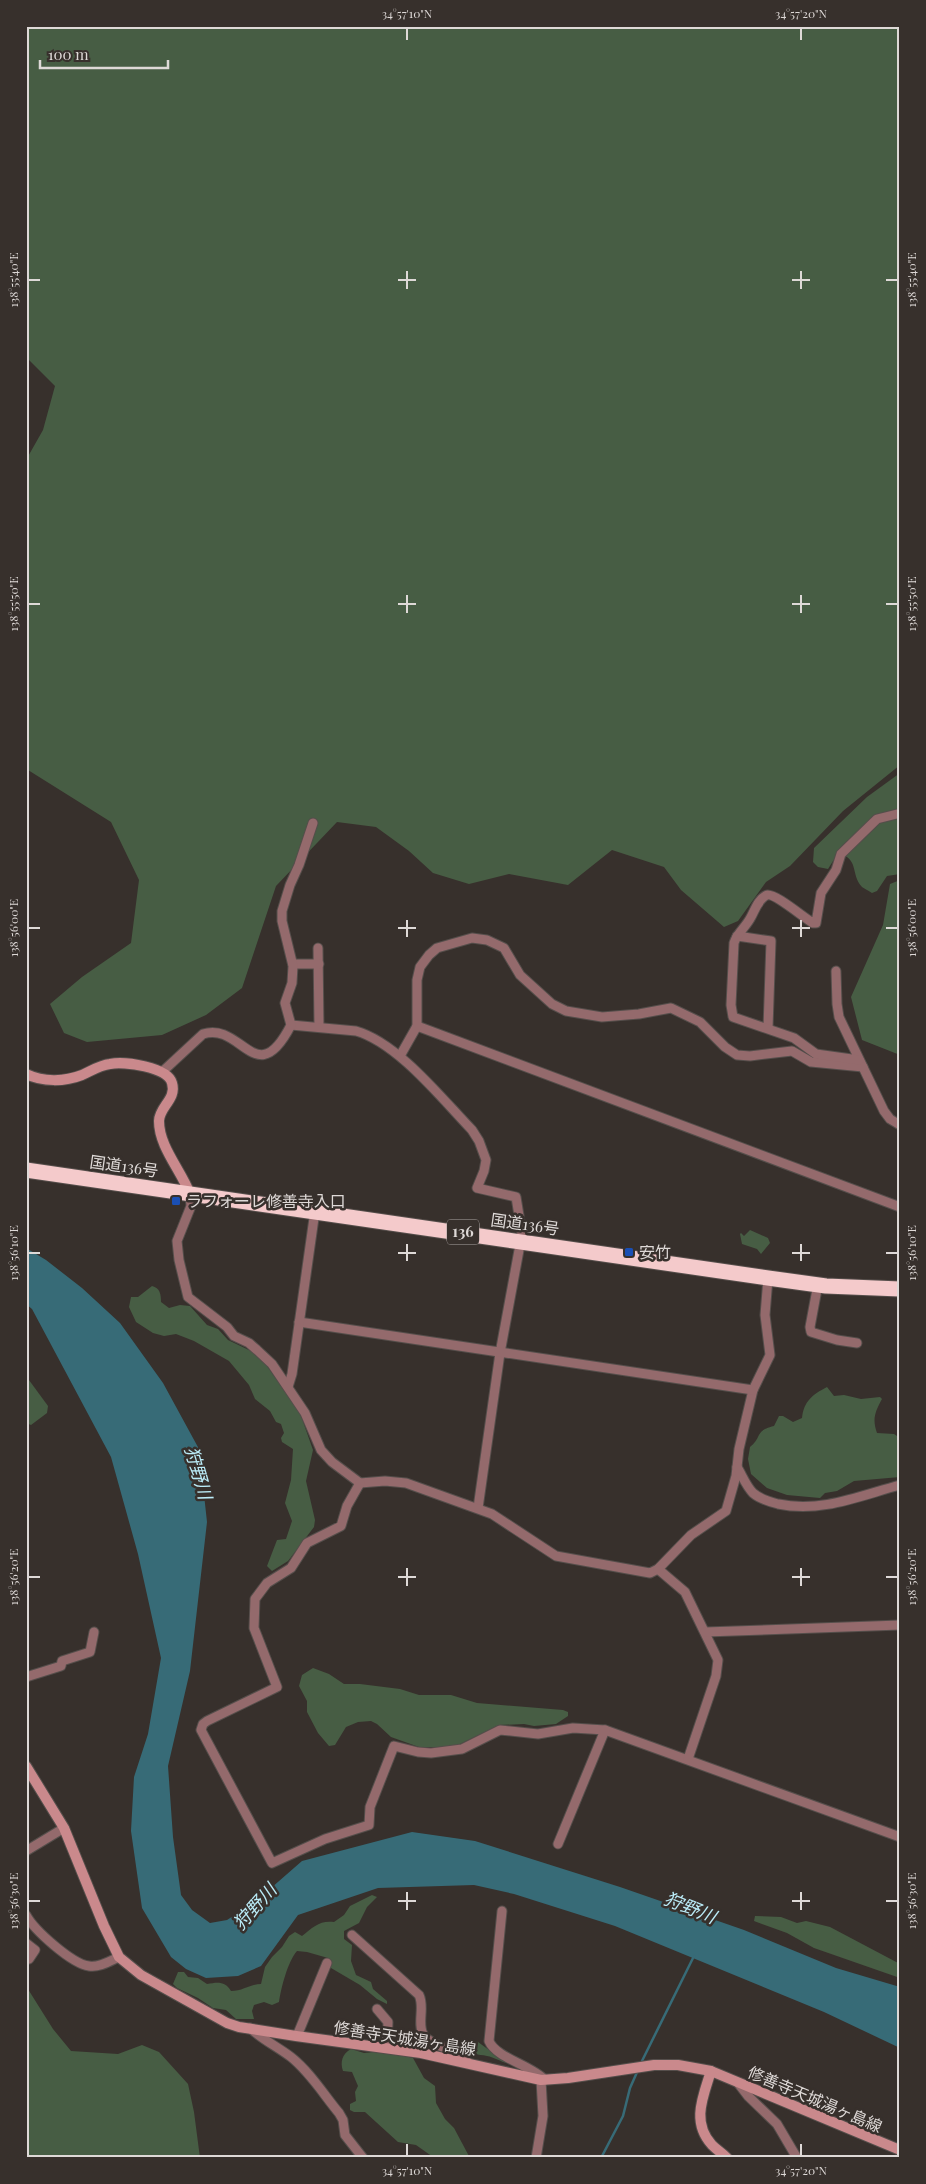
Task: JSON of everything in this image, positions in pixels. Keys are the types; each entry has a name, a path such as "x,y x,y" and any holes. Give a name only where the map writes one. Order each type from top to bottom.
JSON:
{"highway":[{"name":"国道136号","path":"26,1170 768,1278 818,1284 900,1289"}],"main road":[{"path":"26,1074 37,1079 69,1078 106,1065 122,1063 162,1072 170,1078 173,1090 171,1098 160,1115 160,1133 190,1194"},
{"name":"修善寺天城湯ヶ島線","path":"26,1766 64,1828 104,1926 119,1957 141,1975 227,2023 297,2036 421,2053 543,2080 648,2066 678,2065 711,2071 900,2150"},
{"path":"711,2071 699,2120 704,2134 712,2145 727,2158"}],"street":[{"path":"861,1063 816,1054 794,1038 737,1019 731,1014 734,947 737,936 747,925 762,899 770,895 775,896 813,924 816,923 819,900 836,870 841,854 877,820 897,814"},
{"path":"162,1072 203,1034 214,1033 229,1038 257,1054 265,1055 278,1047 291,1026 285,1003 292,983 293,964 282,921 282,910 290,885 300,865 312,823"},
{"path":"737,936 771,941 768,1028"},
{"path":"400,1056 417,1026 417,980 420,967 437,948 472,938 487,940 504,948 520,975 552,1004 566,1011 602,1017 639,1014 671,1008 700,1022 725,1047 737,1055 750,1056 792,1051 811,1062 861,1063"},
{"path":"318,948 319,1027"},
{"path":"293,964 319,964"},
{"path":"836,971 836,1004 840,1018 887,1116 900,1125"},
{"path":"291,1026 343,1028 364,1033 400,1056 472,1130 479,1141 486,1165 477,1188 516,1197 522,1231 500,1353 478,1508"},
{"path":"417,1026 900,1207"},
{"path":"190,1194 191,1206 176,1241 178,1260 188,1297 227,1327 234,1336 249,1343 272,1364 305,1413 326,1457 360,1483 385,1481 406,1483 495,1515 556,1556 650,1573 658,1569 703,1525 725,1513 736,1476 739,1449 753,1390 770,1355 765,1315 768,1278"},
{"path":"288,1387 300,1322 315,1211"},
{"path":"818,1284 810,1327 811,1332 837,1340 857,1343"},
{"path":"300,1322 753,1390"},
{"path":"737,1466 750,1489 757,1496 771,1502 792,1507 825,1506 900,1485"},
{"path":"360,1483 347,1506 341,1526 307,1543 290,1568 267,1583 255,1599 254,1628 277,1688 207,1721 203,1724 201,1730 272,1863 325,1839 369,1825 370,1807 394,1746 431,1753 462,1749 500,1730 538,1734 573,1728 605,1730 900,1837"},
{"path":"658,1569 685,1592 718,1660 716,1676 688,1759"},
{"path":"705,1632 900,1625"},
{"path":"26,1677 61,1666 62,1661 90,1652 94,1632"},
{"path":"558,1844 605,1730"},
{"path":"26,1851 64,1828"},
{"path":"502,1911 489,2041 491,2046 498,2052 530,2069 543,2080 543,2116 536,2158"},
{"path":"26,1915 36,1930 84,1965 97,1966 119,1957"},
{"path":"352,1935 419,1995 424,2035 436,2044 456,2051 468,2063"},
{"path":"26,1943 35,1950 29,1959"},
{"path":"297,2036 327,1963"},
{"path":"377,2009 388,2024 387,2048"},
{"path":"250,2028 262,2039 301,2066 339,2113 343,2120 344,2136 363,2158"},
{"path":"738,2083 748,2096 777,2124 797,2158"}],"green space":[{"path":"26,26 900,26 900,765 843,811 790,866 766,882 738,921 724,927 681,890 664,867 612,850 568,885 509,874 469,884 433,873 409,851 376,827 337,822 276,886 242,988 206,1015 162,1035 87,1042 64,1033 50,1004 82,977 131,943 139,880 111,822 28,770 26,765 26,460 43,430 55,386 26,357"},
{"path":"900,773 900,874 887,876 877,891 872,893 858,882 852,863 845,856 838,853 828,869 818,867 813,862 814,848 867,797"},
{"path":"900,880 900,1055 862,1040 851,997 883,925 890,884"},
{"path":"750,1230 768,1238 770,1243 761,1254 757,1249 742,1244 740,1234 744,1236"},
{"path":"152,1286 158,1290 161,1302 169,1308 180,1305 190,1306 207,1325 218,1329 228,1340 253,1352 267,1366 300,1413 313,1450 306,1481 315,1520 314,1527 288,1561 272,1571 267,1566 277,1540 286,1539 292,1521 285,1503 291,1480 293,1449 282,1442 281,1438 284,1433 281,1424 276,1422 270,1411 255,1399 249,1385 229,1361 194,1341 176,1334 164,1336 153,1333 136,1322 129,1307 131,1297 138,1297"},
{"path":"26,1376 48,1406 47,1413 31,1425 26,1423"},
{"path":"827,1387 834,1396 844,1395 861,1399 880,1397 882,1399 875,1416 875,1428 877,1433 894,1434 900,1438 900,1477 854,1481 837,1491 825,1493 820,1498 787,1495 767,1488 751,1474 748,1459 750,1447 761,1432 774,1426 779,1416 783,1416 793,1422 802,1418 805,1407 810,1399"},
{"path":"313,1668 329,1674 344,1684 400,1689 419,1695 451,1695 477,1703 563,1710 568,1712 568,1716 556,1724 534,1726 524,1724 499,1725 458,1745 444,1747 419,1747 391,1737 371,1721 358,1722 346,1727 335,1745 329,1746 318,1733 307,1712 307,1701 299,1686 302,1675"},
{"path":"372,1895 377,1897 367,1907 359,1923 344,1931 344,1939 352,1945 351,1961 356,1975 371,1982 373,1989 387,2001 387,2004 331,1968 328,1958 297,1951 283,1982 279,2002 272,2005 264,2002 254,2005 252,2011 254,2019 236,2019 226,2010 213,2008 173,1984 178,1972 184,1972 188,1977 198,1978 207,1984 224,1984 231,1991 261,1984 265,1967 289,1936 295,1932 302,1936 321,1923 334,1922 344,1915 350,1906"},
{"path":"755,1916 781,1917 797,1923 806,1921 830,1927 900,1964 900,1978 814,1948 787,1933 754,1921"},
{"path":"26,1986 53,2029 71,2051 118,2054 142,2045 159,2052 188,2084 200,2158 26,2158"},
{"path":"466,2041 478,2042 507,2063 469,2052 464,2047"},
{"path":"351,2049 364,2053 384,2051 413,2058 424,2078 435,2086 436,2103 445,2119 454,2128 470,2158 433,2157 416,2145 398,2142 365,2112 350,2110 350,2104 356,2101 355,2092 358,2086 352,2072 343,2071 342,2064 344,2056"}],"water":[{"name":"狩野川","path":"26,1248 46,1260 82,1288 120,1323 163,1383 199,1449 207,1522 190,1671 168,1766 173,1837 181,1895 192,1910 210,1923 227,1920 255,1902 302,1861 412,1832 475,1841 620,1887 744,1930 836,1968 900,1987 900,2048 824,2012 615,1926 514,1894 474,1885 378,1888 298,1915 261,1966 238,1976 206,1978 186,1969 171,1957 142,1908 131,1831 134,1777 148,1734 161,1658 138,1554 111,1457 32,1309 26,1304"}],"waterway":[{"path":"640,2065 694,1956"},
{"path":"601,2158 623,2116 630,2088 638,2070"}],"place":[{"name":"ラフォーレ修善寺入口","path":"176,1201"},
{"name":"安竹","path":"629,1252"}]}
